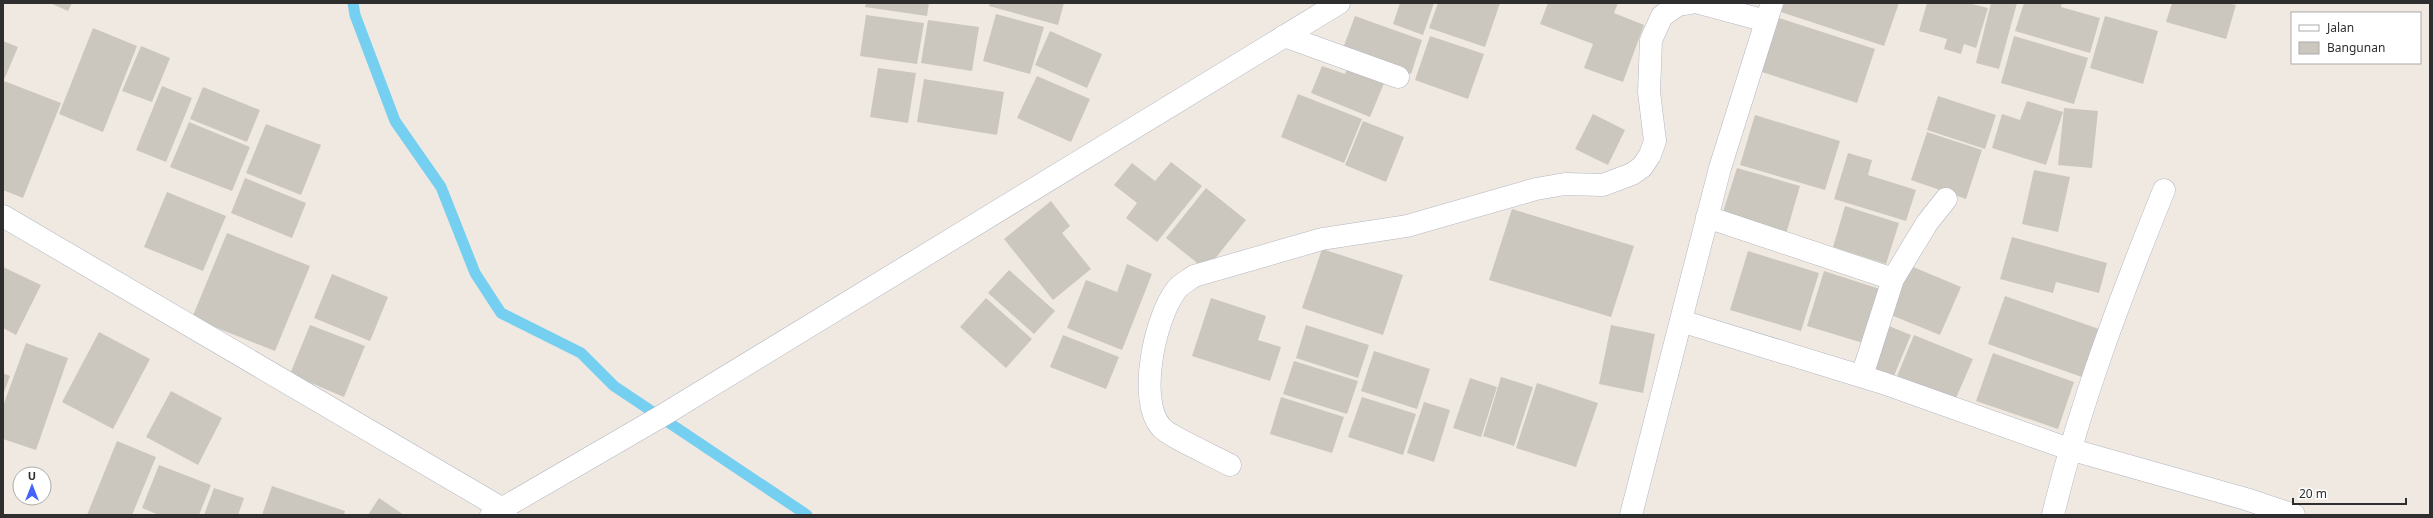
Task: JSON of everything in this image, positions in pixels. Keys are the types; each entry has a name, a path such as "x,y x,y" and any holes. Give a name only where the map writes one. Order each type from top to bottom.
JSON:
{"street":[{"path":"3,216 500,513 1339,3"},
{"path":"1230,465 1162,429 1152,414 1149,397 1150,373 1159,322 1177,289 1194,276 1322,239 1407,226 1536,189 1565,184 1603,185 1632,174 1642,166 1650,155 1655,141 1649,92 1651,40 1662,16 1678,5 1691,3"},
{"path":"1631,515 1720,168 1769,12 1699,3"},
{"path":"1284,36 1398,78"},
{"path":"2053,515 2069,449 2119,301 2164,190"},
{"path":"1862,376 1892,279 1927,223 1946,199"},
{"path":"1707,217 1892,279"},
{"path":"1681,321 1862,376 2069,449 2246,499 2294,515"}],"building":[{"path":"50,3 72,3 68,11"},
{"path":"866,3 929,3 927,16 865,7"},
{"path":"990,3 1064,3 1058,25 989,6"},
{"path":"1400,3 1434,3 1423,35 1393,24"},
{"path":"1438,3 1500,3 1485,47 1429,28"},
{"path":"1548,3 1618,3 1614,13 1644,25 1623,82 1584,68 1593,44 1540,24"},
{"path":"1784,3 1899,3 1884,46 1781,12"},
{"path":"1927,3 1968,3 1988,8 1976,48 1964,44 1961,54 1944,49 1947,39 1919,31"},
{"path":"1991,3 2017,3 1999,69 1976,63"},
{"path":"2024,3 2062,3 2061,7 2100,18 2090,53 2015,31"},
{"path":"2172,3 2228,3 2236,5 2226,39 2166,22"},
{"path":"996,14 1044,27 1030,74 983,61"},
{"path":"866,15 924,23 917,64 860,56"},
{"path":"1355,16 1422,40 1411,74 1342,51"},
{"path":"2105,16 2158,31 2143,84 2090,68"},
{"path":"1779,18 1875,49 1857,103 1762,72"},
{"path":"928,20 979,27 972,71 921,63"},
{"path":"93,28 137,46 103,132 59,114"},
{"path":"1050,31 1102,54 1087,88 1035,65"},
{"path":"1430,36 1484,54 1468,99 1415,80"},
{"path":"2014,36 2088,58 2074,104 2001,83"},
{"path":"3,41 18,47 3,82"},
{"path":"141,46 170,58 152,102 122,91"},
{"path":"1350,61 1387,76 1370,117 1311,93 1322,66 1345,74"},
{"path":"878,68 916,73 908,123 870,117"},
{"path":"1037,76 1090,99 1071,142 1017,118"},
{"path":"924,79 1004,92 997,135 917,122"},
{"path":"4,81 61,103 23,198 3,190"},
{"path":"162,86 192,98 166,162 136,150"},
{"path":"203,87 260,110 247,142 190,119"},
{"path":"1298,94 1362,119 1344,163 1281,137"},
{"path":"1938,96 1996,115 1985,149 1927,130"},
{"path":"2027,101 2063,112 2046,165 1992,148 2002,114 2020,120"},
{"path":"2064,108 2098,111 2092,168 2058,165"},
{"path":"1593,114 1625,130 1608,165 1575,149"},
{"path":"1755,115 1840,141 1825,190 1740,165"},
{"path":"1363,121 1404,137 1386,182 1345,165"},
{"path":"189,122 250,147 232,191 170,167"},
{"path":"266,124 321,145 301,195 246,173"},
{"path":"1927,132 1982,150 1966,199 1911,180"},
{"path":"1848,153 1872,160 1868,175 1916,190 1906,221 1834,199"},
{"path":"1171,162 1202,186 1157,242 1126,218 1137,203 1114,185 1132,163 1155,181"},
{"path":"1737,168 1800,186 1786,234 1722,215"},
{"path":"2034,170 2070,177 2058,232 2022,224"},
{"path":"245,178 306,203 292,238 231,213"},
{"path":"1206,188 1246,220 1206,270 1166,238"},
{"path":"167,192 226,216 203,271 144,247"},
{"path":"1051,201 1070,226 1062,233 1091,269 1053,300 1004,239"},
{"path":"1845,206 1899,223 1886,264 1833,247"},
{"path":"1512,209 1634,246 1611,317 1489,280"},
{"path":"227,233 310,266 275,351 192,318"},
{"path":"2012,237 2107,263 2099,293 2056,282 2053,293 2000,279"},
{"path":"1322,249 1403,275 1383,335 1302,308"},
{"path":"1748,251 1819,273 1801,331 1730,310"},
{"path":"1127,264 1152,274 1122,350 1067,328 1086,280 1117,292"},
{"path":"1906,264 1961,287 1940,335 1886,313"},
{"path":"3,267 41,285 16,335 3,328"},
{"path":"1009,270 1055,311 1034,334 988,293"},
{"path":"1824,271 1880,289 1863,343 1807,326"},
{"path":"332,274 388,297 370,341 314,318"},
{"path":"2005,296 2099,329 2082,377 1988,344"},
{"path":"986,298 1032,339 1006,368 960,327"},
{"path":"1211,298 1266,316 1258,340 1281,347 1270,381 1192,356"},
{"path":"1884,324 1911,335 1891,383 1864,372"},
{"path":"310,325 365,346 344,397 290,374"},
{"path":"1306,325 1369,345 1358,378 1296,358"},
{"path":"1611,325 1655,334 1643,393 1599,384"},
{"path":"99,332 150,359 113,429 62,402"},
{"path":"1063,335 1119,357 1106,389 1050,367"},
{"path":"1914,335 1973,359 1953,405 1895,381"},
{"path":"26,343 68,358 36,450 3,439 3,406"},
{"path":"1374,351 1430,369 1417,409 1361,391"},
{"path":"1993,353 2074,382 2058,429 1976,401"},
{"path":"1294,361 1358,381 1347,414 1283,394"},
{"path":"3,373 10,376 3,395"},
{"path":"1501,377 1533,387 1514,446 1483,436"},
{"path":"1470,378 1497,387 1481,437 1453,428"},
{"path":"1537,383 1598,403 1576,467 1516,448"},
{"path":"171,391 222,418 198,465 146,437"},
{"path":"1281,397 1344,417 1332,453 1270,434"},
{"path":"1362,397 1416,414 1403,455 1348,437"},
{"path":"1424,402 1450,410 1434,462 1407,453"},
{"path":"117,441 156,457 132,515 87,515"},
{"path":"159,465 211,485 199,515 159,515 142,508"},
{"path":"272,486 345,511 344,515 262,515"},
{"path":"214,488 244,498 238,515 204,515"},
{"path":"379,498 404,515 368,515"}],"waterway":[{"path":"353,3 355,15 395,121 441,187 475,273 501,313 581,353 614,386 807,515"}]}
